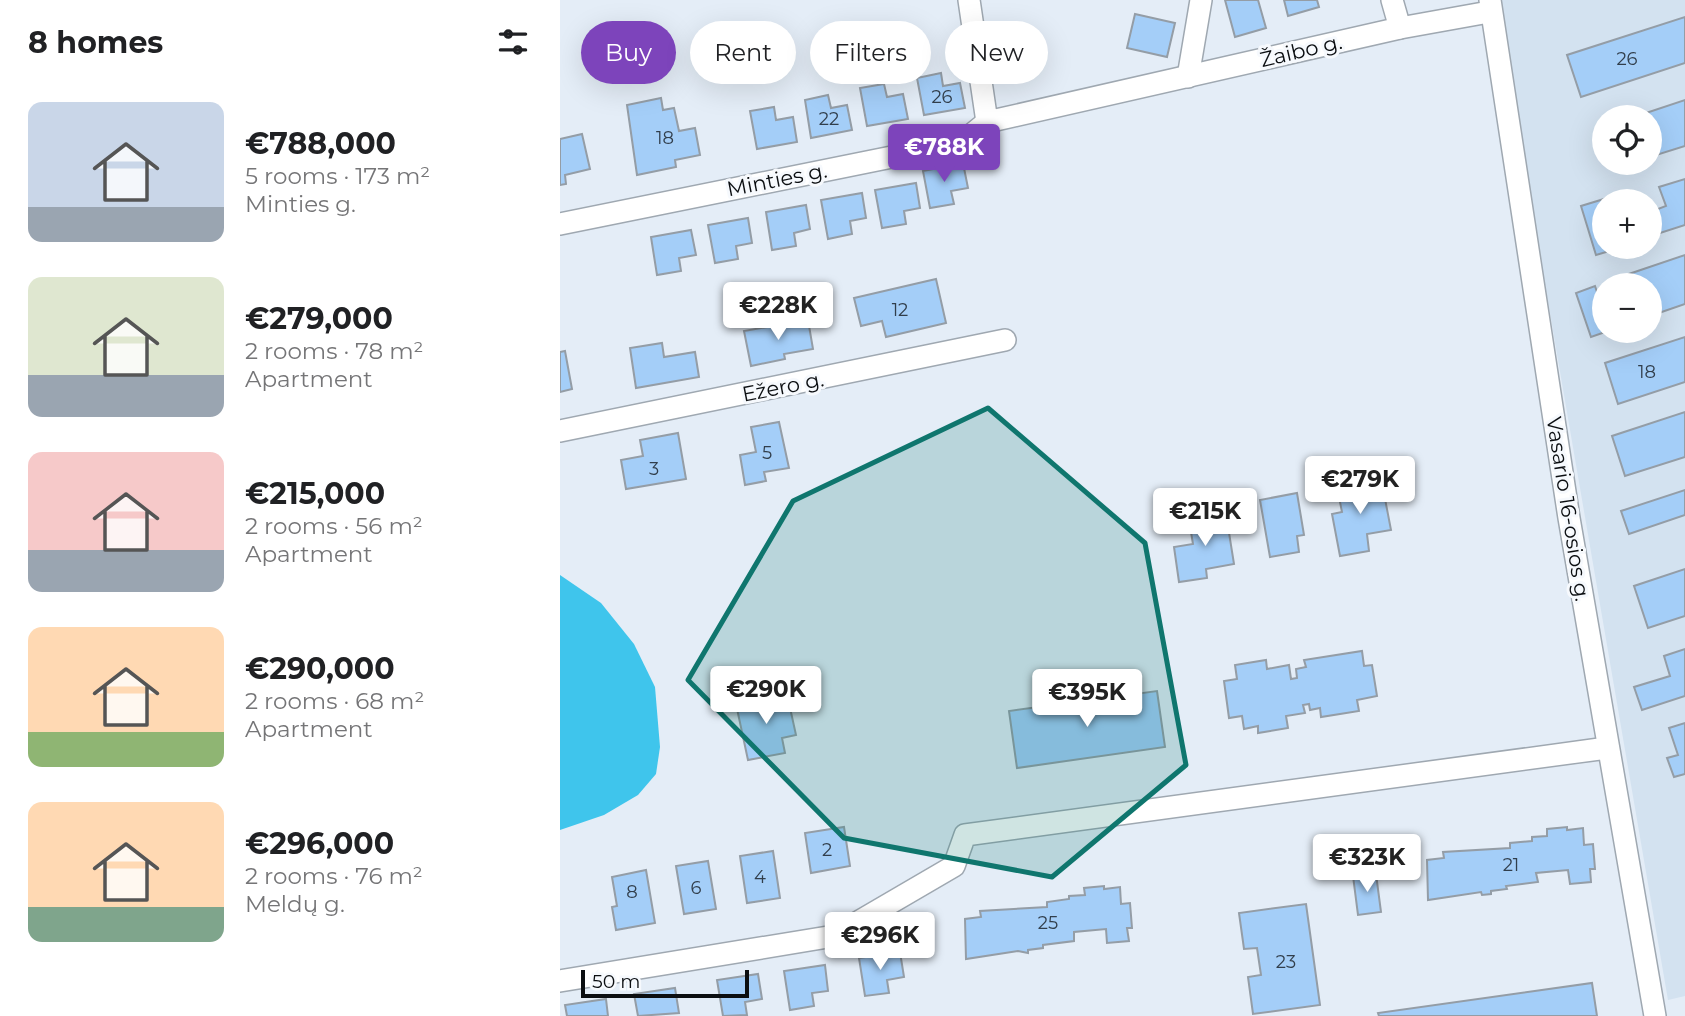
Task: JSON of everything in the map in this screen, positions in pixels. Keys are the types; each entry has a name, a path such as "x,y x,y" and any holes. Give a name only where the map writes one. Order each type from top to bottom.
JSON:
{"street":[{"path":"969,0 987,122"},
{"path":"1188,77 1202,0"},
{"path":"1392,0 1400,28"},
{"name":"Žaibo g.","path":"987,122 1490,6"},
{"name":"Vasario 16-osios g.","path":"1490,6 1607,748 1655,1016"},
{"name":"Minties g.","path":"560,224 961,143 987,122"},
{"name":"Ežero g.","path":"560,430 1005,340"},
{"path":"560,981 834,936 954,866 965,835 1607,748"}],"highlighted area":[{"path":"988,408 1145,543 1186,765 1052,877 844,838 688,680 793,501"}],"shaded area":[{"path":"1500,0 1685,0 1685,996 1668,1000 1508,69"}],"water":[{"path":"560,575 601,603 634,644 655,687 660,747 656,774 638,795 604,815 560,830"}],"building":[{"path":"1225,0 1258,0 1266,28 1235,37"},
{"path":"1284,0 1317,0 1319,7 1288,16"},
{"path":"1135,14 1175,23 1167,57 1127,48"},
{"path":"1685,17 1685,63 1581,97 1567,55"},
{"path":"941,73 943,86 960,84 965,108 924,115 918,84 931,84 931,75"},
{"path":"884,84 887,97 903,94 908,119 867,126 860,88"},
{"path":"828,95 831,108 847,105 852,130 811,138 805,100"},
{"path":"661,98 663,110 674,108 679,131 695,128 700,155 675,160 676,167 637,175 627,105"},
{"path":"1685,100 1685,146 1662,153 1662,108"},
{"path":"774,107 776,120 793,117 797,142 757,149 750,111"},
{"path":"582,134 590,169 565,175 566,184 560,185 560,139"},
{"path":"963,163 968,188 951,191 954,204 930,208 923,171"},
{"path":"1685,179 1685,225 1662,232 1662,208 1666,206 1662,189 1659,187"},
{"path":"916,183 920,208 904,211 906,224 882,228 875,190"},
{"path":"862,193 866,218 850,221 852,234 828,239 821,200"},
{"path":"1592,203 1592,242 1581,206"},
{"path":"806,205 810,229 794,233 796,246 772,250 766,212"},
{"path":"748,218 752,243 736,246 738,259 715,263 708,225"},
{"path":"691,230 696,255 679,258 681,271 657,275 651,237"},
{"path":"1685,255 1685,304 1662,312 1662,273 1632,273"},
{"path":"936,279 946,323 886,337 882,321 861,326 854,298"},
{"path":"1592,287 1592,337 1591,337 1576,293"},
{"path":"808,320 813,349 784,354 785,359 751,366 744,331"},
{"path":"1685,337 1685,382 1618,404 1605,363"},
{"path":"662,343 664,357 695,352 699,377 636,388 630,348"},
{"path":"565,351 572,389 560,392 560,352"},
{"path":"1685,412 1685,457 1625,476 1612,436"},
{"path":"779,422 789,468 764,472 766,481 745,485 740,455 756,452 751,427"},
{"path":"678,433 686,479 626,489 621,460 643,456 640,440"},
{"path":"1381,478 1391,530 1367,534 1369,551 1340,556 1332,514 1342,512 1337,487"},
{"path":"1685,490 1685,515 1629,534 1621,511"},
{"path":"1297,493 1304,535 1297,536 1299,552 1270,557 1260,500"},
{"path":"1226,514 1234,564 1206,569 1207,578 1179,582 1174,547 1193,544 1189,520"},
{"path":"1685,569 1685,616 1648,628 1634,586"},
{"path":"1685,649 1685,696 1642,710 1634,687 1670,676 1664,656"},
{"path":"1362,651 1364,666 1372,665 1377,696 1357,700 1359,711 1321,717 1320,708 1310,710 1309,704 1303,705 1305,713 1286,716 1288,728 1258,733 1258,726 1244,729 1242,716 1229,718 1224,681 1237,679 1235,665 1266,660 1267,669 1289,665 1291,679 1297,678 1296,669 1306,667 1304,660"},
{"path":"1157,691 1165,747 1017,768 1009,711"},
{"path":"787,694 796,735 782,738 785,753 748,760 736,704"},
{"path":"1685,723 1685,774 1674,777 1667,758 1678,755 1669,728"},
{"path":"844,827 850,866 811,873 805,833"},
{"path":"1567,827 1567,830 1583,828 1584,845 1593,844 1595,869 1590,869 1591,882 1570,884 1568,870 1536,873 1538,882 1506,886 1507,889 1491,891 1491,894 1482,895 1481,892 1428,900 1427,860 1444,858 1443,852 1510,848 1510,843 1532,841 1532,837 1547,836 1547,829"},
{"path":"773,851 780,898 747,903 740,856"},
{"path":"708,861 716,909 684,914 676,866"},
{"path":"646,870 655,923 616,930 612,907 617,906 612,877"},
{"path":"1376,874 1381,912 1358,915 1353,876"},
{"path":"1104,886 1104,889 1120,887 1121,904 1130,903 1132,928 1127,928 1129,941 1107,943 1106,929 1074,932 1074,941 1043,945 1043,948 1028,950 1028,953 1018,951 966,959 965,919 981,917 980,911 1047,907 1047,902 1085,895 1084,888"},
{"path":"1306,904 1320,1005 1253,1014 1248,977 1261,975 1257,948 1244,949 1239,913"},
{"path":"900,952 904,977 887,980 889,993 865,996 859,958"},
{"path":"825,965 828,991 812,993 814,1006 790,1010 784,971"},
{"path":"758,974 762,999 745,1002 747,1015 723,1016 717,980"},
{"path":"1592,983 1597,1016 1379,1016 1378,1013"},
{"path":"675,988 679,1013 638,1016 634,994"},
{"path":"606,999 608,1016 567,1016 565,1005"}]}
